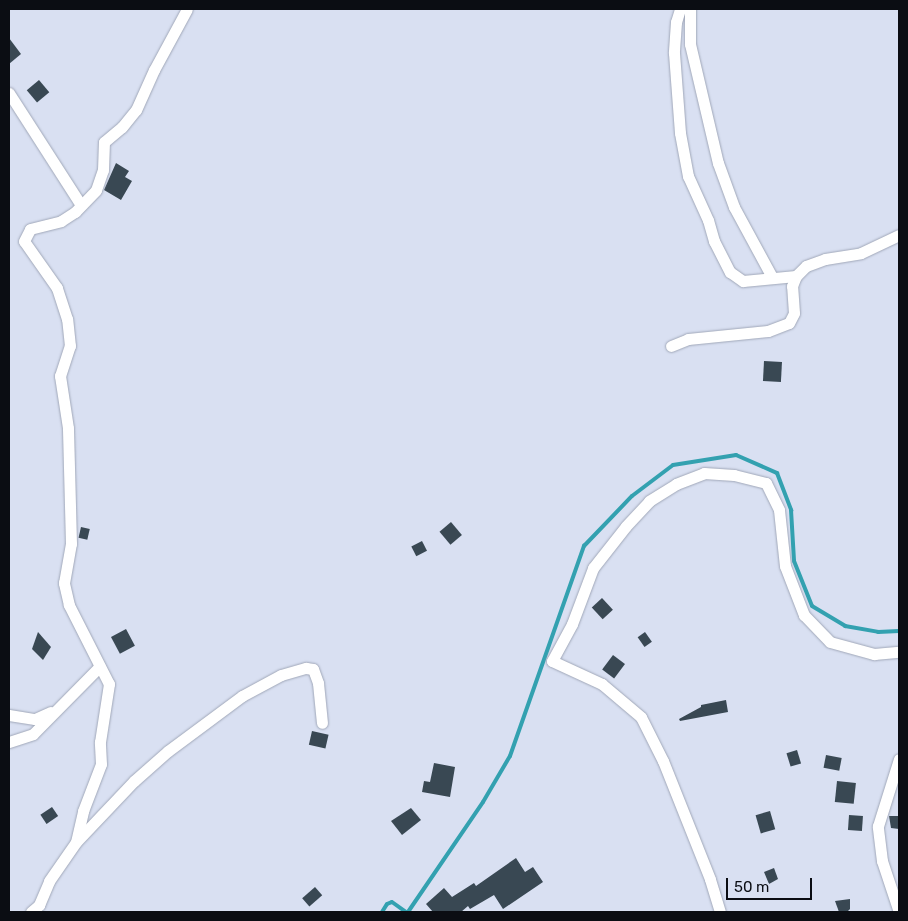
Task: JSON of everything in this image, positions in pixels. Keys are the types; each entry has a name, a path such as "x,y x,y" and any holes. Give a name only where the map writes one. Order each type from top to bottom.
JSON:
{"street":[{"path":"76,842 83,811 101,764 100,742 109,684 69,605 64,582 71,544 68,428 60,376 70,346 67,319 57,288 24,241 30,229 61,221 96,190 103,170 104,142 122,127 136,110 154,70 187,9"},
{"path":"680,9 676,22 674,53 680,133 688,176 708,220 714,241 730,272 743,282 796,276"},
{"path":"690,9 690,44 718,163 734,206 772,278"},
{"path":"9,93 81,205"},
{"path":"671,346 688,340 768,331 789,323 794,313 792,286 796,276 806,266 825,259 861,253 899,235"},
{"path":"720,912 710,879 663,761 641,717 602,684 552,661 572,624 593,568 626,526 649,501 676,484 704,474 734,475 766,483 779,510 785,566 804,615 830,642 874,654 899,652"},
{"path":"9,742 33,734 100,666"},
{"path":"31,912 38,905 49,881 76,842 134,781 168,752 242,696 281,675 306,668 312,669 318,683 322,724"},
{"path":"9,715 35,720 57,709"},
{"path":"899,759 878,826 882,861 895,884 899,912"}],"building":[{"path":"9,38 21,54 9,64"},
{"path":"39,80 49,92 37,103 27,90"},
{"path":"116,163 129,171 125,177 132,181 121,200 104,190"},
{"path":"764,361 782,362 781,382 763,381"},
{"path":"451,522 462,535 450,545 440,532"},
{"path":"81,527 90,529 87,540 79,538"},
{"path":"422,541 427,551 416,556 411,546"},
{"path":"602,598 613,610 603,619 592,608"},
{"path":"126,629 135,646 120,654 111,637"},
{"path":"38,632 51,647 43,660 32,649"},
{"path":"645,632 652,642 645,647 638,637"},
{"path":"613,655 625,664 614,678 602,669"},
{"path":"726,700 728,712 680,721 679,719 701,707 701,705"},
{"path":"312,731 329,735 325,748 309,745"},
{"path":"797,750 801,763 791,767 786,753"},
{"path":"826,755 842,758 839,771 824,768"},
{"path":"434,763 455,767 450,797 422,792 424,781 430,782"},
{"path":"837,781 856,783 854,804 835,802"},
{"path":"52,807 58,816 47,824 40,815"},
{"path":"411,808 421,820 402,835 391,821"},
{"path":"770,811 775,829 761,833 756,815"},
{"path":"849,815 863,816 862,831 848,830"},
{"path":"889,816 899,816 899,829 891,828"},
{"path":"516,858 525,872 533,867 543,882 503,909 494,895 470,909 468,906 461,912 433,912 426,904 444,888 452,897 474,883 476,886"},
{"path":"774,868 778,879 769,884 764,872"},
{"path":"315,887 322,895 309,906 302,898"},
{"path":"850,899 850,909 847,912 839,912 835,901"}],"waterway":[{"path":"408,912 483,802 510,756 584,546 632,496 673,465 736,455 777,473 791,510 794,561 812,606 845,626 878,632 899,631"},
{"path":"382,912 387,904 392,902 406,912"}]}
